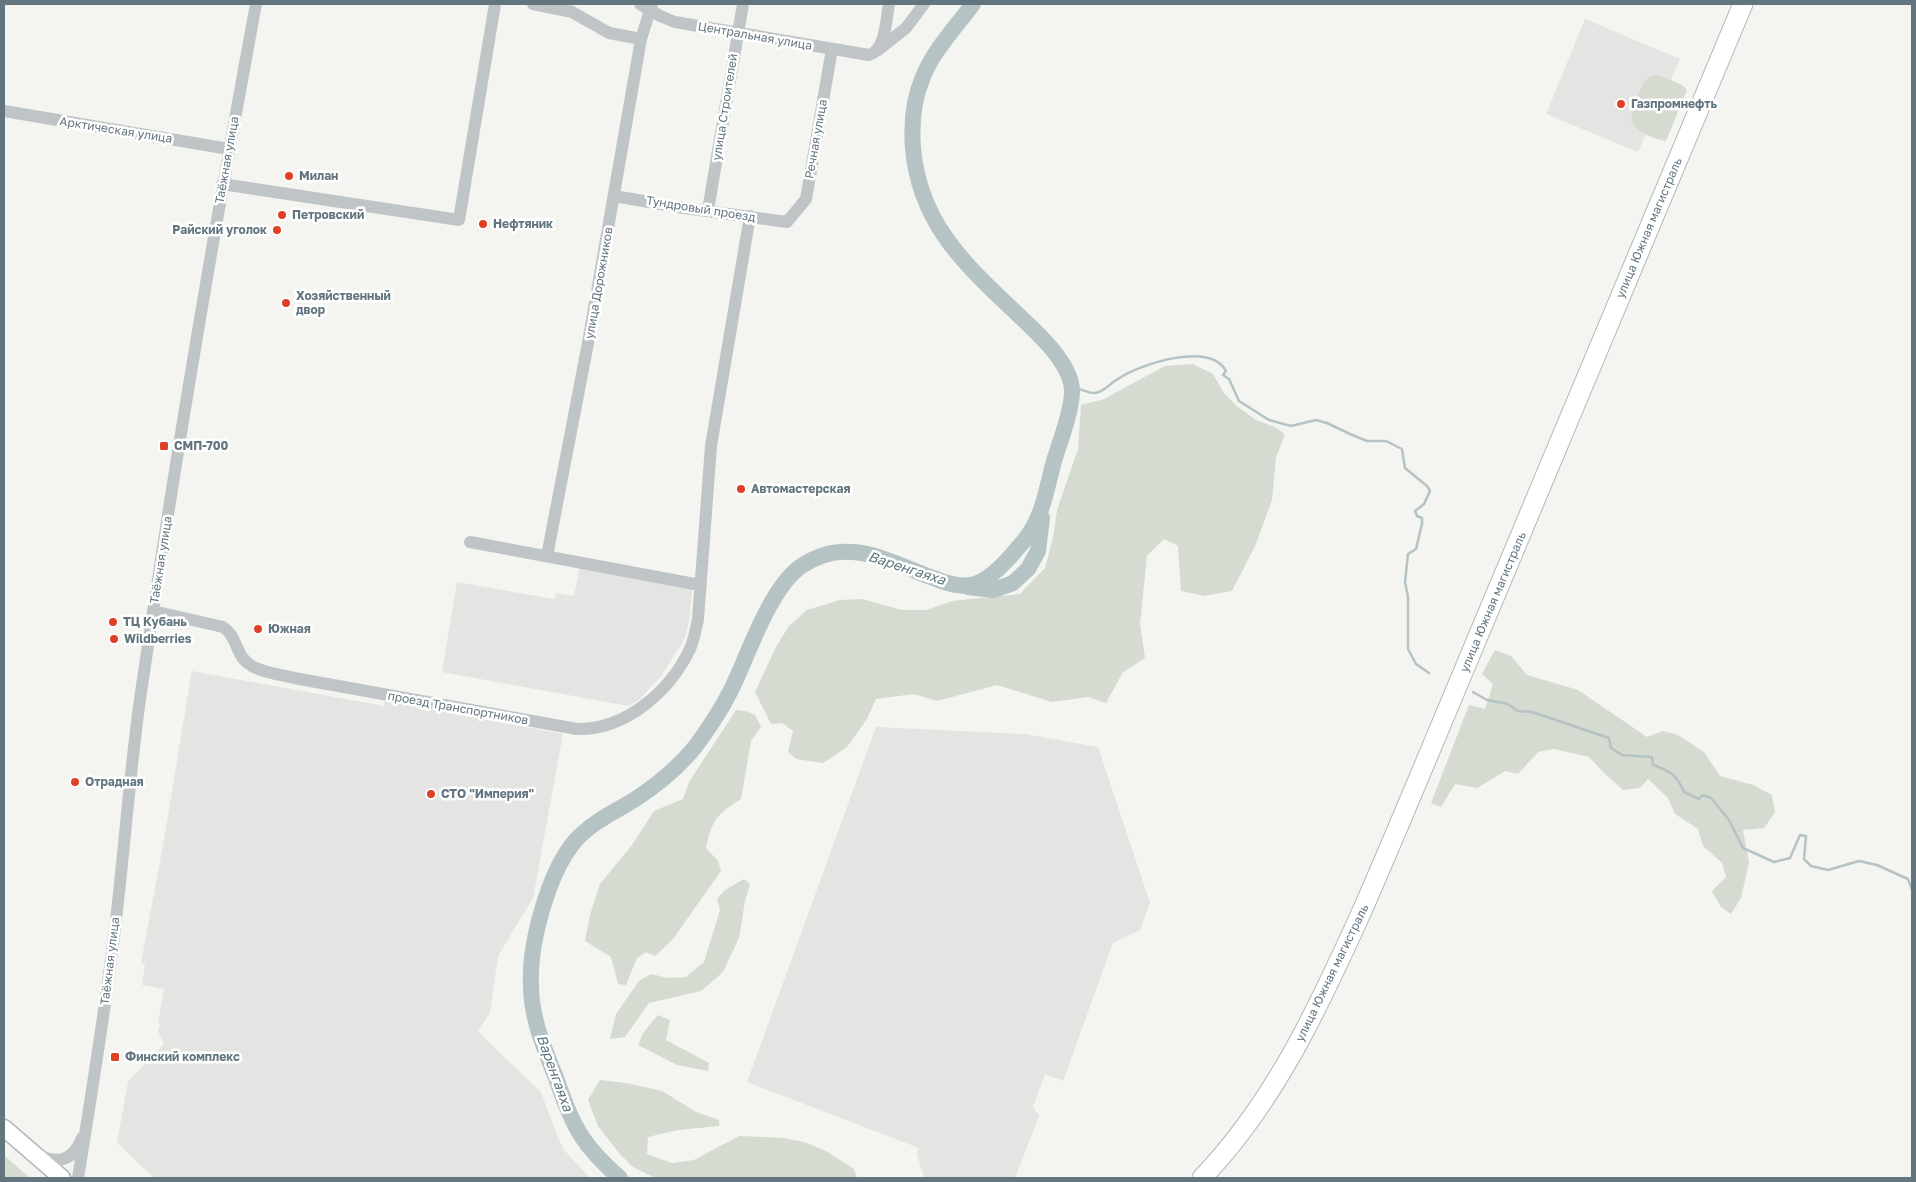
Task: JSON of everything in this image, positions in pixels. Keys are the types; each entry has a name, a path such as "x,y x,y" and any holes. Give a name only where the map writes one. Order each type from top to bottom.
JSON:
{"highway":[{"name":"улица Южная магистраль","path":"1202,1178 1244,1130 1289,1060 1350,937 1410,800 1744,4"}],"main road":[{"path":"4,1128 62,1178"}],"street":[{"name":"Таёжная улица","path":"78,1178 114,935 135,736 153,611 185,400 222,184 256,4"},
{"path":"222,184 459,220 495,4"},
{"path":"532,4 572,12 608,33 641,40"},
{"name":"улица Строителей","path":"708,210 742,4"},
{"path":"876,52 881,45 889,4"},
{"path":"876,52 906,28 924,4"},
{"name":"улица Дорожников","path":"547,556 614,196 647,6"},
{"name":"Центральная улица","path":"647,6 675,22 869,55 876,52"},
{"name":"Речная улица","path":"787,222 806,199 832,49"},
{"name":"Арктическая улица","path":"4,112 229,149"},
{"name":"Тундровый проезд","path":"614,196 787,222"},
{"name":"проезд Транспортников","path":"153,611 228,630 244,659 256,667 275,674 563,727 590,729 602,727 626,717 652,700 685,657 691,646 698,619 711,446 750,216"},
{"path":"470,542 700,585"},
{"path":"33,1153 49,1159 59,1160 72,1156 87,1124"}],"shaded area":[{"path":"1585,19 1680,59 1638,152 1546,114"},
{"path":"1659,75 1682,85 1687,90 1666,141 1642,132 1632,122 1632,113 1642,86 1649,77"},
{"path":"1193,364 1213,374 1224,393 1238,407 1256,420 1277,428 1285,435 1276,457 1272,500 1256,544 1232,591 1204,596 1181,591 1178,546 1164,539 1147,556 1140,624 1145,658 1123,672 1106,703 1088,697 1052,702 997,685 937,701 914,694 876,699 867,719 847,747 823,763 796,759 788,752 793,731 782,723 771,724 755,692 777,645 789,626 807,610 840,600 862,599 902,610 927,610 952,601 1020,594 1045,568 1053,538 1057,510 1078,449 1081,405 1104,399 1165,366"},
{"path":"580,565 693,586 685,638 662,675 639,700 628,706 442,672 457,582 554,599 556,593 574,596"},
{"path":"1495,650 1511,656 1527,675 1578,690 1647,737 1663,731 1678,735 1704,752 1720,776 1753,785 1772,795 1775,812 1764,828 1743,830 1749,862 1741,898 1731,914 1721,907 1712,891 1726,877 1722,863 1703,846 1698,829 1675,814 1668,798 1648,779 1640,788 1623,790 1589,757 1554,749 1538,752 1518,774 1505,771 1477,788 1455,784 1441,807 1431,803 1469,705 1485,709 1493,684 1482,674"},
{"path":"192,671 384,706 385,701 563,734 533,898 498,956 490,1012 478,1032 541,1092 558,1138 565,1151 590,1178 154,1178 117,1143 128,1082 164,1044 158,1031 160,1024 158,1023 164,989 142,985 145,964 141,963"},
{"path":"736,710 755,715 761,727 751,741 741,799 726,809 716,819 710,831 706,848 718,861 721,871 673,939 655,956 646,952 637,958 626,985 618,984 611,957 585,941 590,915 600,884 632,845 654,811 683,799 689,782"},
{"path":"876,727 1025,734 1098,747 1150,903 1140,930 1113,943 1063,1081 1045,1074 1033,1107 1039,1116 1015,1178 924,1178 917,1154 919,1148 747,1082"},
{"path":"744,879 750,884 745,901 739,938 723,972 701,991 649,1003 625,1037 610,1039 616,1014 639,981 651,974 668,978 686,977 704,962 720,910 717,899 725,890"},
{"path":"658,1015 670,1020 666,1040 709,1063 708,1071 677,1065 638,1045 643,1033"},
{"path":"600,1080 626,1083 662,1091 696,1112 719,1120 719,1126 678,1130 648,1137 647,1154 672,1163 694,1160 739,1136 784,1138 804,1142 826,1151 854,1169 857,1178 655,1178 633,1167 619,1153 598,1126 588,1100"},
{"path":"4,1155 30,1178 4,1178"}],"waterway":[{"name":"Варенгаяха","path":"620,1178 590,1148 574,1123 543,1044 533,1009 531,968 537,930 556,871 565,855 588,828 634,800 659,782 682,762 695,747 729,694 770,605 789,577 800,567 817,557 851,552 868,554 884,559 947,583 971,585 988,578 1009,558 1030,533 1043,503 1071,400 1072,391 1068,373 1055,352 975,273 946,237 933,218 924,197 917,174 913,148 912,130 917,94 927,67 973,4"},
{"path":"1073,386 1095,393 1105,389 1128,373 1142,367 1174,358 1205,357 1218,362 1226,371 1223,375 1229,379 1239,401 1269,420 1291,426 1316,420 1367,441 1386,441 1402,449 1405,468 1427,486 1430,491 1424,504 1415,511 1417,516 1422,518 1422,524 1416,549 1408,554 1405,582 1408,597 1408,649 1416,664 1429,673"},
{"path":"968,587 994,590 1013,583 1028,569 1038,551 1042,518"},
{"path":"1473,692 1487,700 1508,704 1518,711 1532,712 1609,738 1611,748 1622,755 1652,757 1653,765 1672,774 1679,781 1684,792 1699,799 1703,795 1711,798 1729,820 1743,848 1774,862 1790,858 1800,835 1806,836 1804,859 1811,866 1828,870 1859,861 1877,865 1908,879 1912,890"}],"place":[{"name":"Газпромнефть","path":"1621,104"},
{"name":"Милан","path":"289,176"},
{"name":"Петровский","path":"282,215"},
{"name":"Нефтяник","path":"483,224"},
{"name":"Райский уголок","path":"277,230"},
{"name":"Хозяйственный двор","path":"286,303"},
{"name":"СМП-700","path":"164,446"},
{"name":"Автомастерская","path":"741,489"},
{"name":"ТЦ Кубань","path":"113,622"},
{"name":"Южная","path":"258,629"},
{"name":"Wildberries","path":"114,639"},
{"name":"Отрадная","path":"75,782"},
{"name":"СТО \"Империя\"","path":"431,794"},
{"name":"Финский комплекс","path":"115,1057"}]}
